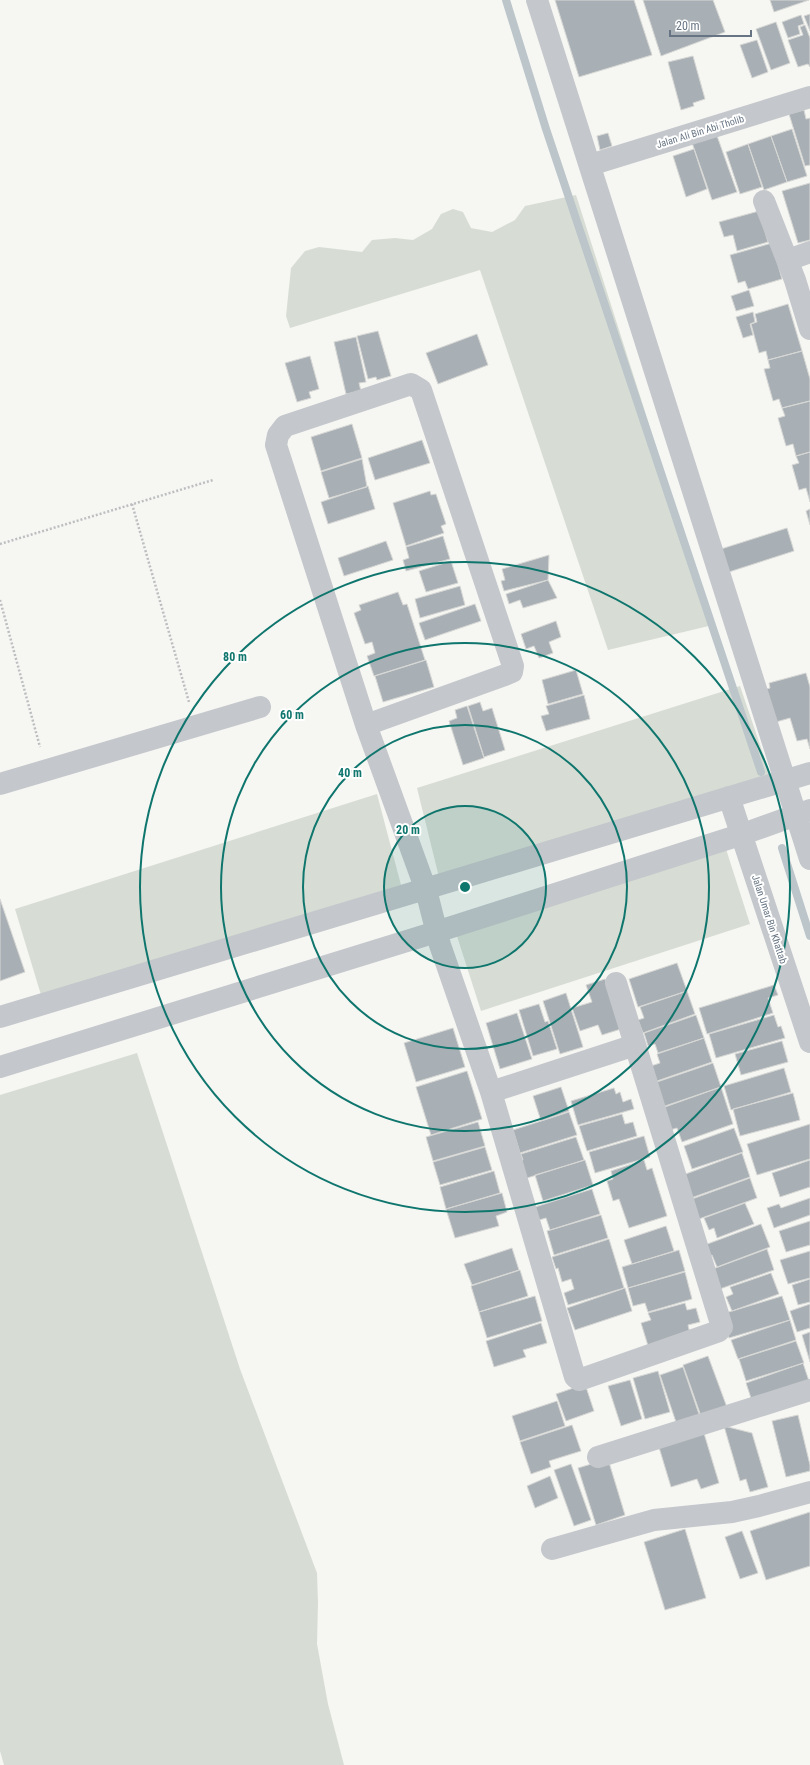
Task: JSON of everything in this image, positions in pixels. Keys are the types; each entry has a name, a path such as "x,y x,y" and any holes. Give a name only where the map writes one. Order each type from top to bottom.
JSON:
{"street":[{"path":"537,0 785,780 804,812 810,859"},
{"name":"Jalan Ali Bin Abi Tholib","path":"590,165 810,97"},
{"path":"764,201 796,280 810,329"},
{"path":"788,260 810,252"},
{"path":"366,725 506,675 512,672 513,666 420,390 411,384 285,426 278,435 276,445 366,725 426,890 436,932 491,1092 575,1377 579,1380 719,1331 722,1327 616,983"},
{"path":"0,784 260,707"},
{"path":"0,1017 426,890 810,773"},
{"name":"Jalan Umar Bin Khattab","path":"729,797 743,834 810,1042"},
{"path":"0,1066 436,932 743,834 804,812"},
{"path":"491,1092 634,1045"},
{"path":"598,1457 810,1390"},
{"path":"552,1549 654,1520 732,1512 810,1492"}],"path":[{"path":"0,544 213,480"},
{"path":"132,504 196,726"},
{"path":"0,600 46,771"}],"shaded area":[{"path":"576,195 713,625 608,650 480,270 290,328 286,316 291,268 305,251 319,247 362,252 372,240 395,238 413,240 432,229 441,214 453,209 463,212 471,228 492,232 515,220 525,206"},
{"path":"740,686 770,774 439,877 417,788"},
{"path":"377,794 401,885 41,995 15,909"},
{"path":"726,849 750,924 481,1011 456,933"},
{"path":"137,1053 240,1369 317,1573 317,1644 328,1704 344,1765 4,1765 0,1751 0,1095"}],"building":[{"path":"555,0 634,0 652,55 579,77"},
{"path":"643,0 713,0 725,32 661,56"},
{"path":"770,0 809,0 774,12"},
{"path":"810,14 810,31 804,16"},
{"path":"801,15 804,24 798,26 800,34 788,38 782,22"},
{"path":"776,22 790,63 771,70 756,29"},
{"path":"805,25 810,38 810,67 808,64 798,67 788,40 803,35 800,27"},
{"path":"757,40 768,72 752,78 740,45"},
{"path":"693,56 705,99 693,103 694,106 681,110 668,62"},
{"path":"804,110 806,119 810,118 810,165 805,166 789,114"},
{"path":"792,129 807,176 787,182 771,136"},
{"path":"608,133 612,146 600,150 597,136"},
{"path":"716,133 737,192 712,200 690,137"},
{"path":"771,136 787,182 764,190 748,144"},
{"path":"748,144 762,187 740,194 726,152"},
{"path":"694,149 707,189 686,197 673,156"},
{"path":"810,183 810,240 798,243 782,191"},
{"path":"759,211 768,242 737,251 733,235 724,237 719,222"},
{"path":"772,243 782,279 748,289 745,281 738,283 730,255"},
{"path":"749,290 754,306 736,311 731,296"},
{"path":"788,304 802,351 768,360 766,351 759,353 751,324 757,322 755,314"},
{"path":"753,312 755,322 750,324 753,335 743,338 736,317"},
{"path":"378,331 391,376 377,380 376,377 368,379 357,336"},
{"path":"477,334 488,365 438,384 426,353"},
{"path":"356,337 366,382 359,383 361,391 346,394 334,342"},
{"path":"802,351 810,379 810,401 782,408 779,399 773,401 764,369 770,368 768,360"},
{"path":"310,356 319,389 309,392 311,398 297,402 285,363"},
{"path":"810,401 810,452 796,456 793,444 786,446 778,418 785,416 782,408"},
{"path":"352,424 362,458 321,471 311,437"},
{"path":"422,440 430,463 375,480 368,458"},
{"path":"810,452 810,502 806,488 799,490 792,465 799,463 796,456"},
{"path":"362,459 367,487 329,498 321,472"},
{"path":"368,486 375,509 328,524 321,502"},
{"path":"430,491 431,495 436,494 446,524 441,526 444,533 406,546 393,503"},
{"path":"810,509 810,525 806,511"},
{"path":"787,528 794,551 729,572 721,549"},
{"path":"443,536 450,559 406,571 403,560 409,558 406,547"},
{"path":"386,541 393,560 344,576 338,558"},
{"path":"549,555 548,580 504,591 501,581 505,580 502,569"},
{"path":"451,561 458,583 426,592 419,571"},
{"path":"548,580 557,598 523,608 520,600 509,604 506,594"},
{"path":"460,586 465,605 420,618 415,599"},
{"path":"398,592 403,605 407,604 425,660 374,676 367,656 375,653 372,642 365,644 354,613 361,610 359,605"},
{"path":"475,604 481,621 425,640 419,623"},
{"path":"556,621 561,637 549,642 553,653 539,658 534,646 526,649 521,634"},
{"path":"426,660 434,687 383,702 375,676"},
{"path":"576,670 583,694 548,704 542,680"},
{"path":"806,673 810,687 810,749 807,739 797,741 790,718 769,724 760,691 770,688 769,683"},
{"path":"584,695 590,719 546,731 541,716 549,714 546,706"},
{"path":"480,702 483,711 492,708 505,750 484,757 468,706"},
{"path":"467,706 484,758 463,765 449,721 457,718 455,710"},
{"path":"0,899 25,972 0,981"},
{"path":"677,963 687,991 638,1007 629,979"},
{"path":"605,979 621,1029 602,1035 598,1025 580,1031 572,1008 592,1002 586,985"},
{"path":"774,985 778,995 768,998 773,1013 707,1034 699,1008"},
{"path":"687,991 695,1014 643,1033 638,1020 644,1018 640,1007"},
{"path":"566,993 583,1047 560,1054 543,1001"},
{"path":"539,1004 545,1022 548,1021 557,1049 533,1056 519,1010"},
{"path":"517,1013 532,1059 500,1069 486,1023"},
{"path":"696,1015 704,1038 658,1053 655,1044 648,1046 644,1033"},
{"path":"774,1015 778,1027 781,1026 785,1038 716,1058 709,1034"},
{"path":"453,1028 465,1067 416,1082 404,1043"},
{"path":"704,1038 712,1062 657,1081 651,1066 660,1063 657,1054"},
{"path":"782,1041 788,1062 741,1075 735,1054"},
{"path":"713,1063 721,1087 662,1107 654,1083"},
{"path":"784,1068 791,1092 731,1110 724,1086"},
{"path":"467,1071 482,1119 431,1135 416,1087"},
{"path":"561,1087 569,1111 541,1121 533,1096"},
{"path":"721,1087 733,1124 682,1142 677,1128 670,1130 662,1108"},
{"path":"614,1088 616,1094 620,1092 623,1102 631,1099 634,1109 578,1125 571,1101"},
{"path":"793,1093 800,1120 740,1136 733,1109"},
{"path":"569,1112 577,1135 520,1153 513,1130"},
{"path":"622,1114 625,1124 633,1122 637,1136 587,1151 579,1126"},
{"path":"478,1122 485,1146 433,1161 426,1137"},
{"path":"810,1124 810,1159 757,1175 747,1144"},
{"path":"734,1128 743,1152 692,1169 684,1146"},
{"path":"644,1136 650,1157 595,1173 589,1152"},
{"path":"576,1137 584,1160 524,1179 518,1162 523,1160 521,1154"},
{"path":"485,1147 492,1170 440,1185 433,1162"},
{"path":"742,1153 750,1177 691,1198 683,1175"},
{"path":"585,1160 593,1185 543,1201 535,1175"},
{"path":"644,1160 647,1170 652,1168 667,1216 629,1228 619,1199 613,1201 607,1181 613,1179 611,1171"},
{"path":"810,1160 810,1187 780,1197 772,1173"},
{"path":"494,1171 500,1193 446,1209 440,1187"},
{"path":"750,1178 757,1198 699,1219 692,1199"},
{"path":"592,1189 600,1214 550,1230 546,1218 539,1220 535,1207"},
{"path":"502,1193 507,1212 496,1216 499,1226 455,1238 446,1209"},
{"path":"810,1198 810,1215 774,1228 767,1208 779,1204 781,1208"},
{"path":"745,1203 754,1224 717,1238 714,1228 709,1230 704,1218"},
{"path":"601,1215 608,1238 554,1255 547,1231"},
{"path":"810,1221 810,1245 786,1252 779,1231"},
{"path":"761,1224 770,1247 717,1267 712,1255 707,1257 702,1246"},
{"path":"666,1226 674,1251 632,1264 624,1240"},
{"path":"609,1239 624,1288 568,1305 564,1293 574,1289 571,1279 562,1282 558,1268 556,1269 552,1257"},
{"path":"512,1248 519,1270 472,1285 464,1264"},
{"path":"767,1249 774,1270 717,1290 710,1270"},
{"path":"679,1250 685,1271 628,1288 622,1267"},
{"path":"810,1251 810,1278 788,1284 780,1260"},
{"path":"520,1270 528,1296 479,1312 471,1286"},
{"path":"685,1272 692,1299 648,1312 645,1303 633,1306 628,1288"},
{"path":"771,1273 779,1294 732,1311 726,1297 733,1294 730,1287"},
{"path":"810,1279 810,1302 798,1305 792,1285"},
{"path":"625,1288 632,1311 575,1330 567,1308"},
{"path":"535,1296 542,1321 487,1338 479,1312"},
{"path":"782,1296 790,1320 729,1338 722,1314"},
{"path":"685,1303 687,1310 696,1308 700,1322 688,1325 691,1338 649,1349 641,1323 651,1320 648,1313"},
{"path":"810,1304 810,1328 797,1332 790,1311"},
{"path":"790,1320 796,1340 738,1359 731,1340"},
{"path":"541,1323 547,1343 523,1350 526,1357 494,1367 486,1341"},
{"path":"810,1332 810,1362 802,1335"},
{"path":"796,1341 804,1363 746,1381 739,1359"},
{"path":"708,1356 728,1410 702,1419 683,1365"},
{"path":"803,1363 810,1384 754,1407 746,1383"},
{"path":"683,1367 701,1420 678,1428 660,1375"},
{"path":"658,1371 670,1412 645,1419 633,1378"},
{"path":"630,1380 642,1419 621,1426 608,1386"},
{"path":"585,1384 594,1411 566,1421 556,1394"},
{"path":"557,1401 565,1426 520,1441 512,1416"},
{"path":"798,1415 810,1465 810,1471 786,1477 772,1421"},
{"path":"572,1425 581,1451 549,1461 551,1467 531,1474 520,1442"},
{"path":"724,1426 752,1433 768,1487 750,1492 746,1479 740,1481"},
{"path":"703,1430 719,1483 701,1489 697,1479 671,1487 658,1444"},
{"path":"608,1459 625,1515 596,1525 578,1468"},
{"path":"571,1464 591,1520 574,1526 554,1470"},
{"path":"550,1476 558,1498 535,1508 527,1486"},
{"path":"810,1512 810,1566 766,1580 750,1531"},
{"path":"685,1529 706,1598 665,1610 644,1542"},
{"path":"742,1531 758,1573 740,1579 725,1537"}],"waterway":[{"path":"506,0 546,129 761,772"},
{"path":"782,848 810,936"}]}
